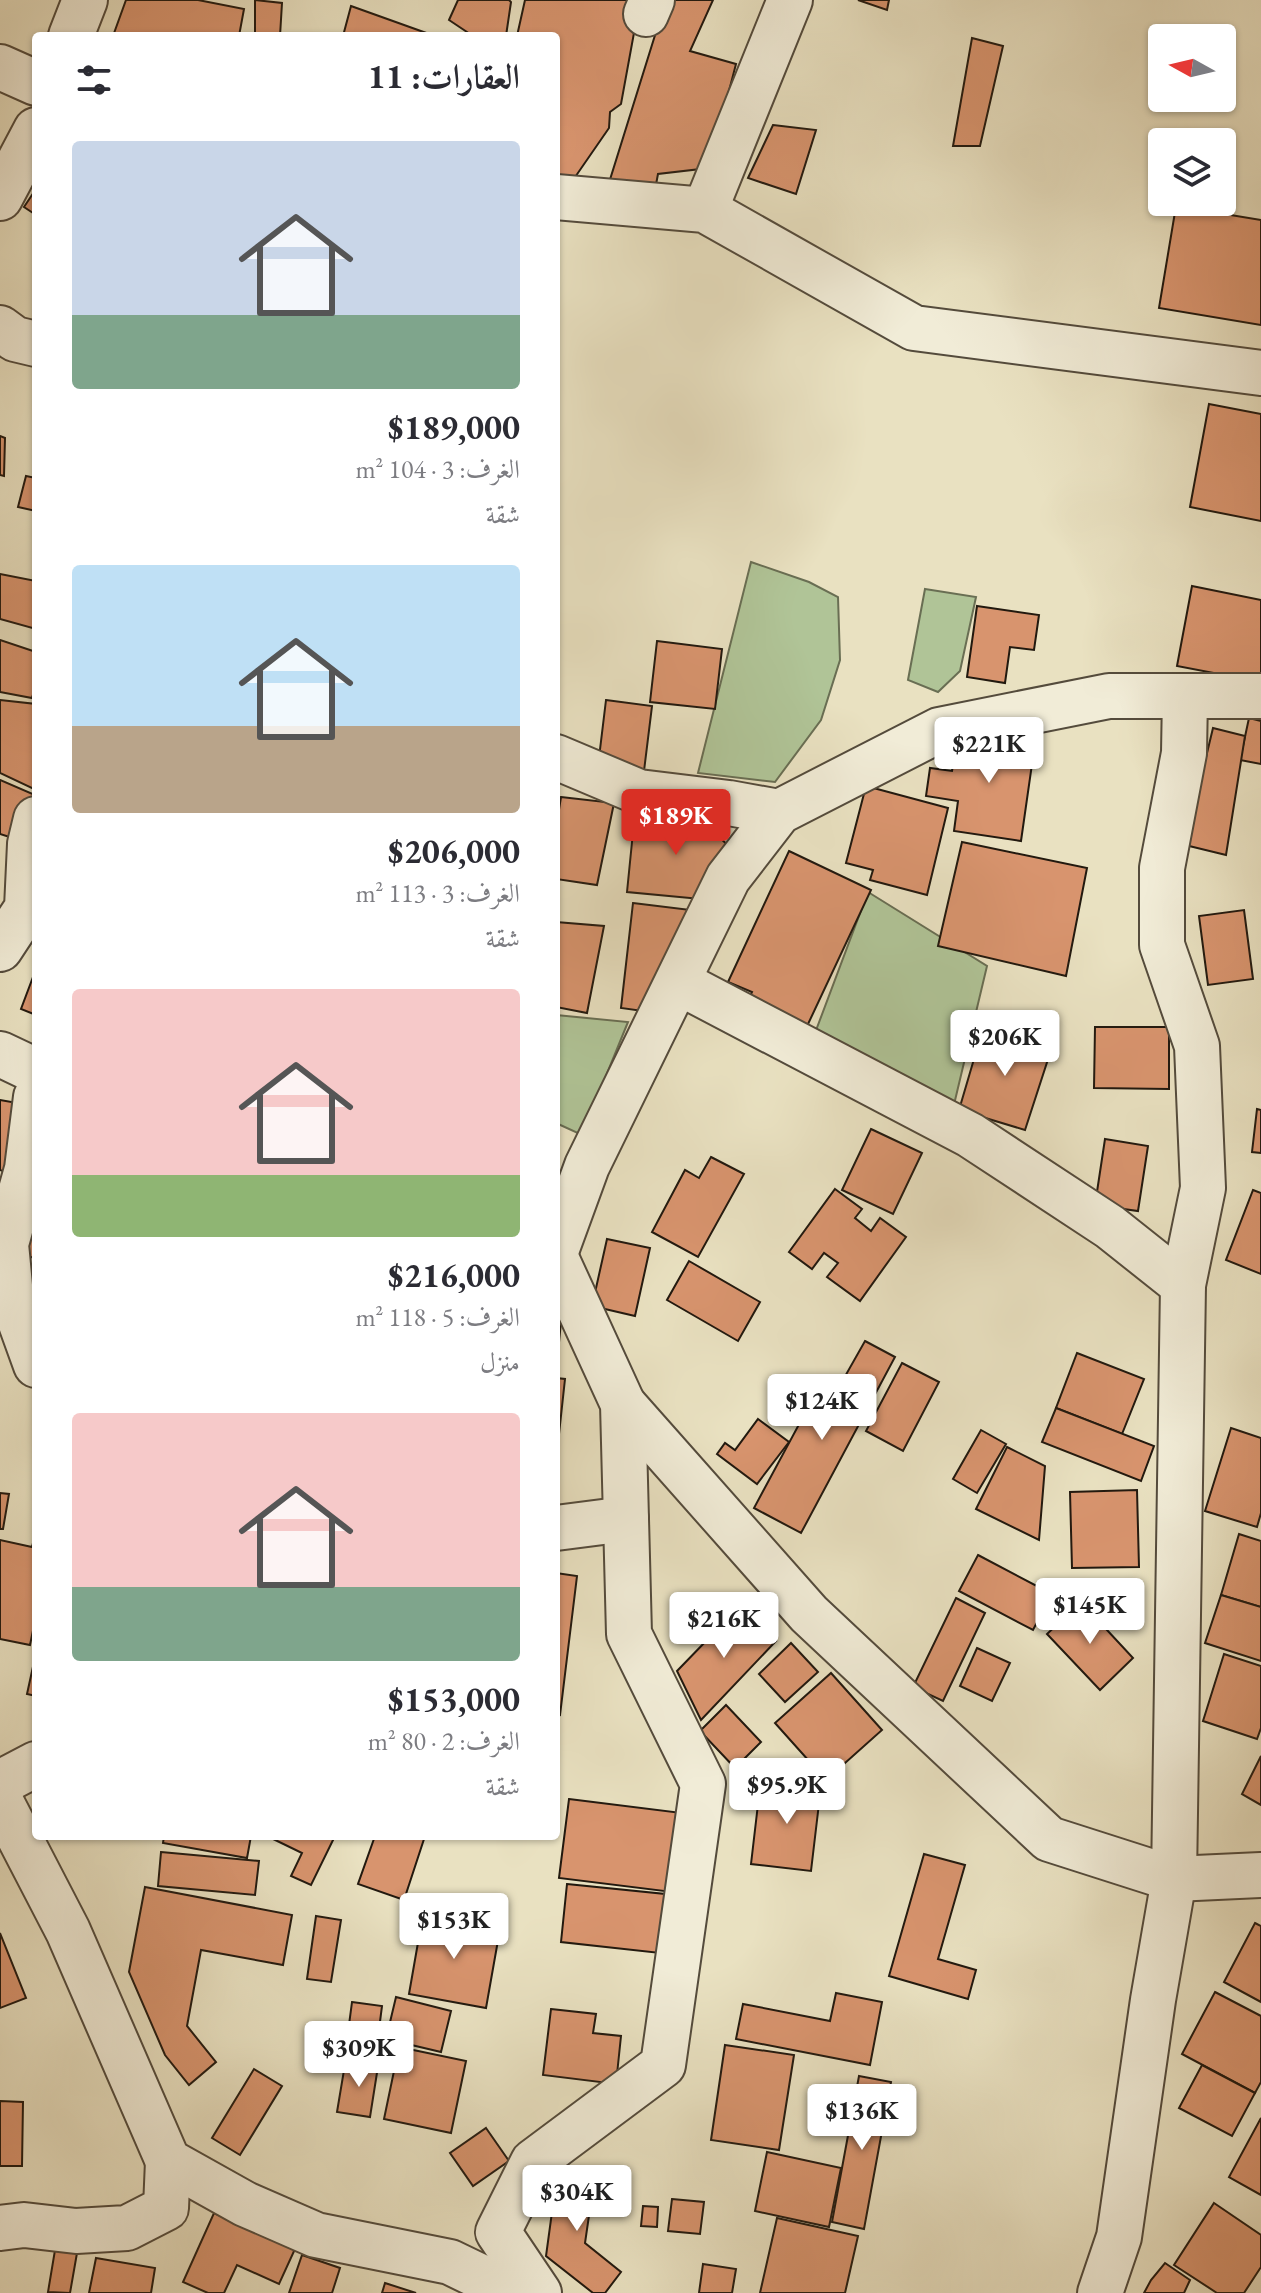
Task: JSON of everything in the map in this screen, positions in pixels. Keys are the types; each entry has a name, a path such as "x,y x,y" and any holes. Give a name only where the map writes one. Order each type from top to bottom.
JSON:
{"street":[{"path":"73,32 85,0"},
{"path":"705,210 790,0"},
{"path":"0,67 32,81"},
{"path":"0,198 32,138"},
{"path":"560,197 705,210 914,328 1261,373"},
{"path":"0,328 15,339 32,343"},
{"path":"560,1228 572,1158 678,982 728,878 779,812 939,730 1109,696 1261,696"},
{"path":"1100,2293 1119,2237 1174,1879 1183,1285 1203,1188 1197,1046 1162,945 1162,868 1184,753 1185,696"},
{"path":"560,759 639,792 779,812"},
{"path":"0,949 27,908 32,836"},
{"path":"678,982 970,1135 1110,1227 1183,1285"},
{"path":"0,1054 32,1069"},
{"path":"32,1129 27,1169 6,1244 11,1296 32,1354"},
{"path":"560,1267 623,1404 809,1614 1049,1839 1174,1879 1261,1875"},
{"path":"539,2293 498,2232 533,2162 663,2065 703,1784 629,1634 623,1404"},
{"path":"560,1527 626,1519"},
{"path":"0,1783 32,1766"},
{"path":"0,1800 68,1931 168,2161 166,2208 127,2228 76,2231 24,2225 0,2228"},
{"path":"168,2161 245,2204 316,2235 450,2262 514,2293"}],"green space":[{"path":"751,562 809,582 838,597 840,660 821,720 775,782 698,773"},
{"path":"925,589 976,597 960,671 938,692 908,680"},
{"path":"868,892 987,966 952,1113 812,1041"},
{"path":"560,1015 628,1022 582,1135 560,1125"}],"building":[{"path":"126,0 198,0 244,9 240,32 114,32"},
{"path":"255,0 282,3 280,32 255,32"},
{"path":"458,0 511,2 507,32 467,32 449,20"},
{"path":"525,0 640,0 621,104 610,112 609,128 571,183 560,181 560,32 518,32"},
{"path":"666,0 713,0 690,51 736,64 709,168 658,174 654,195 608,186"},
{"path":"858,0 889,0 887,10"},
{"path":"351,6 424,32 344,32"},
{"path":"972,38 1003,46 980,146 953,146"},
{"path":"773,125 816,130 796,194 748,178"},
{"path":"32,195 32,212 24,207"},
{"path":"1174,216 1236,216 1261,220 1261,325 1159,308"},
{"path":"1209,404 1261,414 1261,521 1190,507"},
{"path":"0,436 5,438 4,476 0,475"},
{"path":"26,476 32,477 32,510 18,507"},
{"path":"0,574 32,580 32,628 0,619"},
{"path":"1192,586 1261,600 1261,682 1177,666"},
{"path":"977,606 1039,615 1034,650 1010,647 1005,683 967,677"},
{"path":"0,640 32,651 32,698 0,692"},
{"path":"657,641 722,649 715,709 650,702"},
{"path":"0,700 32,704 32,788 0,773"},
{"path":"606,700 652,706 644,771 598,766"},
{"path":"1249,718 1261,721 1261,764 1240,760"},
{"path":"1213,728 1245,736 1226,855 1185,845"},
{"path":"989,729 1036,736 1021,841 954,831 958,801 926,796 930,768 952,771 957,742 986,746"},
{"path":"0,780 32,794 32,803 19,840 0,834"},
{"path":"866,786 948,808 927,895 870,880 873,870 846,863"},
{"path":"561,797 614,803 597,885 560,880"},
{"path":"635,812 701,820 734,851 711,900 627,892"},
{"path":"962,842 1087,868 1066,976 938,946"},
{"path":"789,851 871,890 801,1039 742,1012 752,992 728,982"},
{"path":"633,903 707,912 657,1013 621,1008"},
{"path":"1244,910 1253,979 1208,985 1199,916"},
{"path":"560,922 604,926 587,1013 560,1008"},
{"path":"32,980 32,1013 21,1009"},
{"path":"984,1025 1051,1050 1025,1130 959,1110"},
{"path":"1095,1027 1169,1027 1169,1089 1094,1088"},
{"path":"0,1100 23,1104 15,1176 0,1170"},
{"path":"1257,1109 1261,1110 1261,1153 1252,1152"},
{"path":"871,1129 922,1153 893,1214 842,1190"},
{"path":"1105,1139 1148,1146 1138,1211 1095,1205"},
{"path":"711,1157 744,1174 698,1257 652,1232 685,1170 699,1178"},
{"path":"835,1189 862,1209 855,1218 871,1231 880,1218 906,1237 860,1301 827,1277 838,1263 824,1253 812,1269 789,1252"},
{"path":"1253,1190 1261,1193 1261,1274 1226,1260"},
{"path":"32,1214 32,1257 14,1254"},
{"path":"607,1239 650,1248 635,1316 592,1306"},
{"path":"689,1261 760,1302 738,1341 667,1300"},
{"path":"14,1264 32,1266 32,1305"},
{"path":"560,1300 563,1300 560,1332"},
{"path":"865,1341 895,1357 801,1533 754,1508 811,1402 826,1410"},
{"path":"1077,1353 1144,1379 1122,1434 1056,1408"},
{"path":"902,1363 939,1382 903,1451 866,1431"},
{"path":"560,1378 565,1379 560,1425"},
{"path":"1056,1408 1154,1446 1141,1481 1042,1442"},
{"path":"758,1419 789,1442 757,1484 717,1454 725,1443 735,1450"},
{"path":"1231,1428 1261,1438 1261,1513 1257,1527 1205,1511"},
{"path":"981,1430 1006,1444 977,1493 953,1479"},
{"path":"1007,1447 1045,1466 1039,1540 976,1509"},
{"path":"1137,1490 1139,1567 1072,1568 1070,1492"},
{"path":"0,1493 9,1494 3,1529 0,1529"},
{"path":"1239,1534 1261,1541 1261,1607 1221,1595"},
{"path":"0,1540 32,1547 30,1645 0,1639"},
{"path":"978,1555 1052,1594 1033,1630 959,1591"},
{"path":"560,1574 577,1576 560,1715"},
{"path":"1221,1595 1261,1607 1261,1661 1205,1643"},
{"path":"956,1598 985,1613 943,1701 913,1687"},
{"path":"1081,1602 1133,1658 1100,1690 1047,1634"},
{"path":"740,1606 776,1641 701,1720 677,1671"},
{"path":"791,1643 818,1672 785,1702 759,1674"},
{"path":"977,1648 1010,1663 992,1701 960,1686"},
{"path":"1224,1654 1261,1666 1261,1728 1257,1739 1203,1721"},
{"path":"32,1671 32,1695 27,1694"},
{"path":"831,1673 882,1730 826,1780 775,1723"},
{"path":"726,1705 761,1742 735,1768 700,1731"},
{"path":"1261,1756 1261,1805 1242,1794"},
{"path":"802,1775 822,1778 811,1871 751,1864 760,1787 800,1792"},
{"path":"569,1799 690,1814 680,1893 559,1878"},
{"path":"163,1840 250,1840 247,1858 163,1843"},
{"path":"275,1840 333,1840 311,1885 291,1876 302,1853"},
{"path":"374,1840 424,1840 404,1900 358,1884"},
{"path":"161,1852 259,1861 255,1895 158,1886"},
{"path":"924,1854 965,1865 938,1959 976,1970 968,1999 889,1976"},
{"path":"567,1884 675,1895 669,1954 561,1942"},
{"path":"145,1887 292,1915 283,1965 201,1950 187,2026 216,2062 189,2085 165,2055 129,1972"},
{"path":"423,1914 500,1929 486,2008 409,1994"},
{"path":"316,1916 341,1920 331,1982 307,1979"},
{"path":"1255,1923 1261,1926 1261,2002 1224,1982"},
{"path":"0,1933 26,1998 0,2008"},
{"path":"1215,1992 1261,2016 1261,2082 1255,2093 1182,2054"},
{"path":"836,1993 882,2002 870,2065 736,2039 743,2004 830,2021"},
{"path":"396,1997 451,2011 441,2052 386,2039"},
{"path":"352,2002 382,2006 377,2045 347,2040"},
{"path":"551,2009 596,2014 593,2033 621,2036 616,2084 543,2075"},
{"path":"725,2045 794,2055 779,2150 711,2140"},
{"path":"399,2047 466,2061 451,2133 384,2119"},
{"path":"364,2057 379,2060 370,2117 337,2112 344,2070 361,2072"},
{"path":"1202,2065 1255,2093 1232,2136 1179,2108"},
{"path":"254,2069 282,2086 240,2155 212,2138"},
{"path":"859,2076 891,2082 864,2229 832,2222"},
{"path":"0,2101 23,2102 22,2166 0,2166"},
{"path":"1261,2118 1261,2195 1229,2177"},
{"path":"486,2128 509,2161 473,2186 450,2153"},
{"path":"767,2152 841,2168 829,2227 755,2211"},
{"path":"558,2168 595,2174 585,2243 621,2272 605,2293 593,2293 546,2256"},
{"path":"672,2199 704,2202 700,2234 668,2231"},
{"path":"1214,2203 1261,2235 1261,2267 1244,2293 1217,2293 1174,2265"},
{"path":"643,2206 658,2207 657,2227 641,2226"},
{"path":"214,2213 295,2249 279,2284 237,2265 224,2293 208,2293 183,2282"},
{"path":"777,2218 858,2236 845,2293 760,2293"},
{"path":"55,2250 77,2253 70,2293 48,2292"},
{"path":"302,2255 340,2268 332,2293 289,2293"},
{"path":"96,2258 155,2268 151,2293 89,2293"},
{"path":"1165,2263 1190,2280 1184,2293 1144,2293 1151,2280"},
{"path":"703,2264 736,2269 732,2293 699,2293"},
{"path":"385,2283 416,2293 382,2293"}]}
